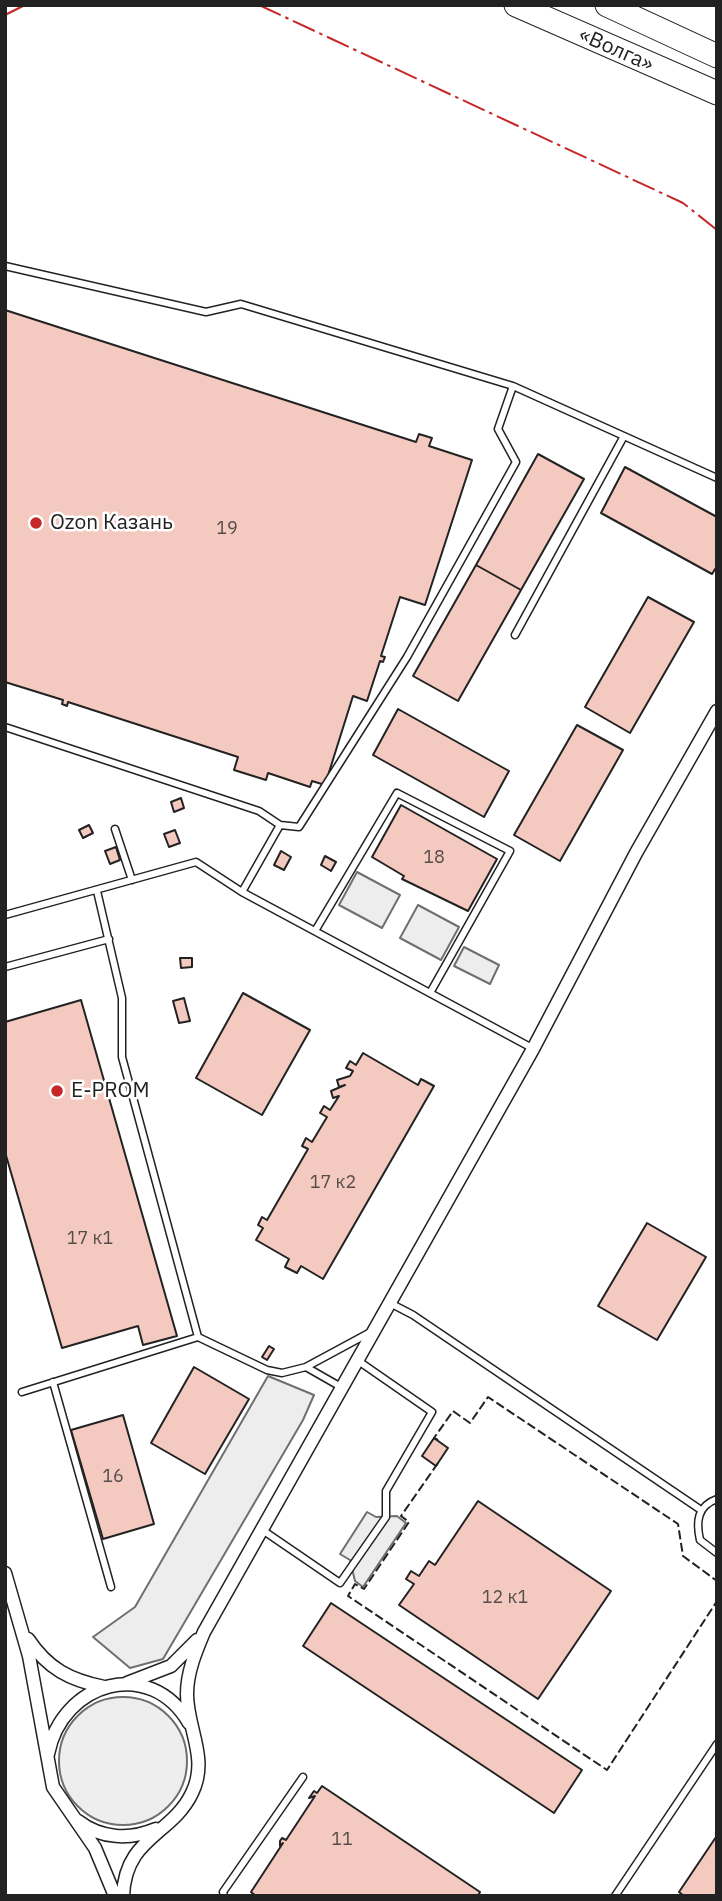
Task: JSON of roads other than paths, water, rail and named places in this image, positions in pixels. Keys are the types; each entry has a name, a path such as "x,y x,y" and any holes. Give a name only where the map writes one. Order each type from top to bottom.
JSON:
{"highway":[{"path":"504,5 542,17"},
{"name":"«Волга»","path":"516,5 717,93"},
{"name":"«Волга»","path":"607,5 717,56"}],"street":[{"path":"123,1896 127,1872 136,1852 184,1806 198,1777 199,1753 187,1691 193,1659 204,1632 370,1332 533,1049 636,853 717,712"},
{"path":"5,1573 23,1632 49,1771 60,1802 95,1847 114,1896"},
{"path":"23,1632 48,1666 65,1676 105,1687"},
{"path":"121,1685 170,1666 204,1632"},
{"path":"49,1771 50,1747 57,1724 78,1700 105,1687 121,1685 148,1688 161,1694 174,1703 193,1729"},
{"path":"70,1814 83,1825 113,1836 137,1835 160,1827"}],"lane":[{"path":"5,266 206,312 241,304 513,386 717,478"},
{"path":"5,727 259,811 280,825 299,827 407,657 516,462 498,429 513,386"},
{"path":"515,635 624,436"},
{"path":"315,931 397,793 510,851 430,993"},
{"path":"242,892 280,825"},
{"path":"115,830 132,880"},
{"path":"5,915 196,862 242,892 533,1049"},
{"path":"97,891 122,998 122,1057 198,1337"},
{"path":"5,967 109,939"},
{"path":"388,1301 413,1315 701,1510"},
{"path":"23,1392 198,1337 267,1370 282,1373 306,1367 370,1332"},
{"path":"261,1529 340,1583 386,1517 386,1491 432,1412 356,1359"},
{"path":"306,1367 341,1387"},
{"path":"53,1382 111,1587"},
{"path":"717,1499 701,1510 696,1525 700,1540 717,1553"},
{"path":"615,1896 717,1744"},
{"path":"224,1896 223,1892 303,1777"}],"place":[{"name":"Ozon Казань","path":"36,523"},
{"name":"E-PROM","path":"57,1091"}]}
